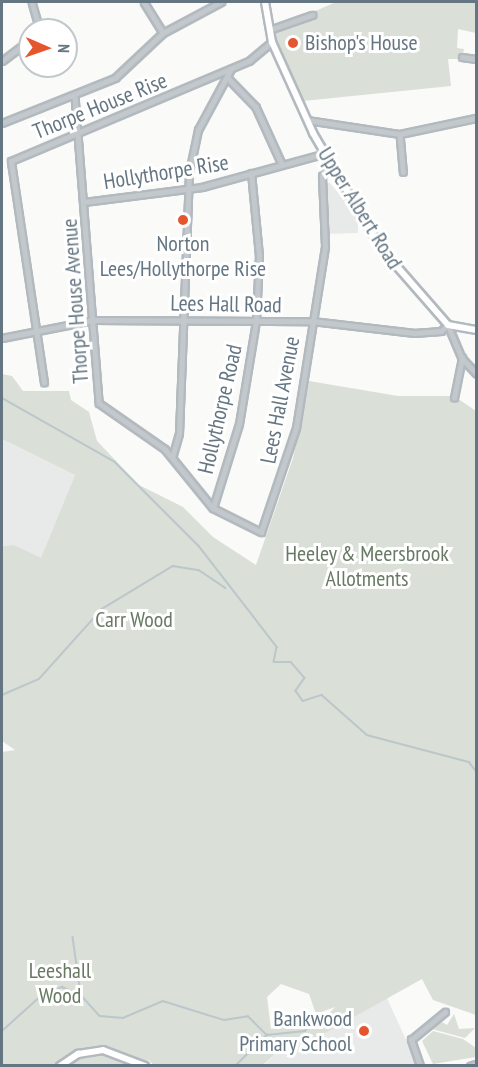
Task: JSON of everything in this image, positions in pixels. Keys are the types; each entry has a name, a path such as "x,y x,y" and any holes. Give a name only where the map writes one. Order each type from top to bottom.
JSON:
{"street":[{"path":"32,2 37,18"},
{"path":"144,2 163,33"},
{"path":"2,123 75,96 115,78 163,33 222,2"},
{"name":"Upper Albert Road","path":"265,2 272,42 330,167 390,261 447,325"},
{"path":"269,30 312,15"},
{"name":"Thorpe House Rise","path":"44,383 11,161 80,135 231,69 272,42"},
{"path":"2,61 18,49"},
{"path":"462,57 477,59"},
{"path":"172,458 178,434 180,319 189,188 198,130 229,79 231,69"},
{"path":"229,79 256,107 282,164"},
{"name":"Thorpe House Avenue","path":"75,96 80,135 99,403 172,458 213,508 261,532"},
{"path":"307,120 400,134 477,118"},
{"path":"400,134 402,172"},
{"name":"Hollythorpe Rise","path":"84,202 189,188 323,154"},
{"name":"Lees Hall Avenue","path":"261,532 296,428 325,246 322,176 330,167"},
{"name":"Hollythorpe Road","path":"213,508 239,424 256,321 259,256 251,173"},
{"name":"Lees Hall Road","path":"2,338 37,333 94,320 312,321 414,333 441,331 447,325"},
{"path":"447,325 477,330"},
{"path":"447,325 462,358 477,373"},
{"path":"454,398 462,358"},
{"path":"420,1065 411,1040 446,1012"},
{"path":"60,1065 78,1054 103,1050 146,1065"},
{"path":"470,1065 477,1064"}],"shaded area":[{"path":"322,182 330,183 358,216 358,233 325,234"},
{"path":"2,439 75,475 41,559 14,545 2,546"},
{"name":"Bankwood Primary School","path":"386,996 418,1066 263,1066 278,1051 318,1037"}],"green space":[{"path":"336,2 476,2 476,33 458,29 457,48 464,49 462,59 448,59 451,86 303,101 272,30"},
{"path":"2,374 12,376 23,391 69,391 71,400 89,412 97,441 139,485 183,507 213,537 256,565 293,458 309,381 398,396 454,396 476,411 476,1015 433,1000 422,979 318,1037 278,1051 263,1065 154,1065 147,1059 151,1065 2,1065 2,752 15,750 2,741 2,546 14,545 41,558 75,475 2,439","holes":["281,984 309,994 316,1014 335,1007 324,1019 271,1029 267,997"]},
{"path":"454,1014 459,1029 475,1028 465,1038 432,1029 442,1022 447,1025"},
{"path":"433,1031 463,1039 476,1048 476,1057 433,1064 422,1041"}],"waterway":[{"path":"2,398 115,462 199,546 277,647 274,662 291,662 305,678 296,691 303,701 322,695 367,735 469,762 476,771"},
{"path":"2,695 39,679 102,609 173,566 199,570 226,588"},
{"path":"73,937 81,995"},
{"path":"2,1031 42,995 62,987 81,995 100,1016 123,1018 163,1001 224,1020 248,1016 267,1035"},
{"path":"235,1066 267,1035 305,1031 320,1013"}],"place":[{"name":"Bishop's House","path":"293,43"},
{"name":"Norton Lees/Hollythorpe Rise","path":"183,220"},
{"name":"Bankwood Primary School","path":"364,1031"}],"park label":[{"name":"Heeley & Meersbrook Allotments","path":"367,566"},
{"name":"Carr Wood","path":"134,620"},
{"name":"Leeshall Wood","path":"60,982"}]}
